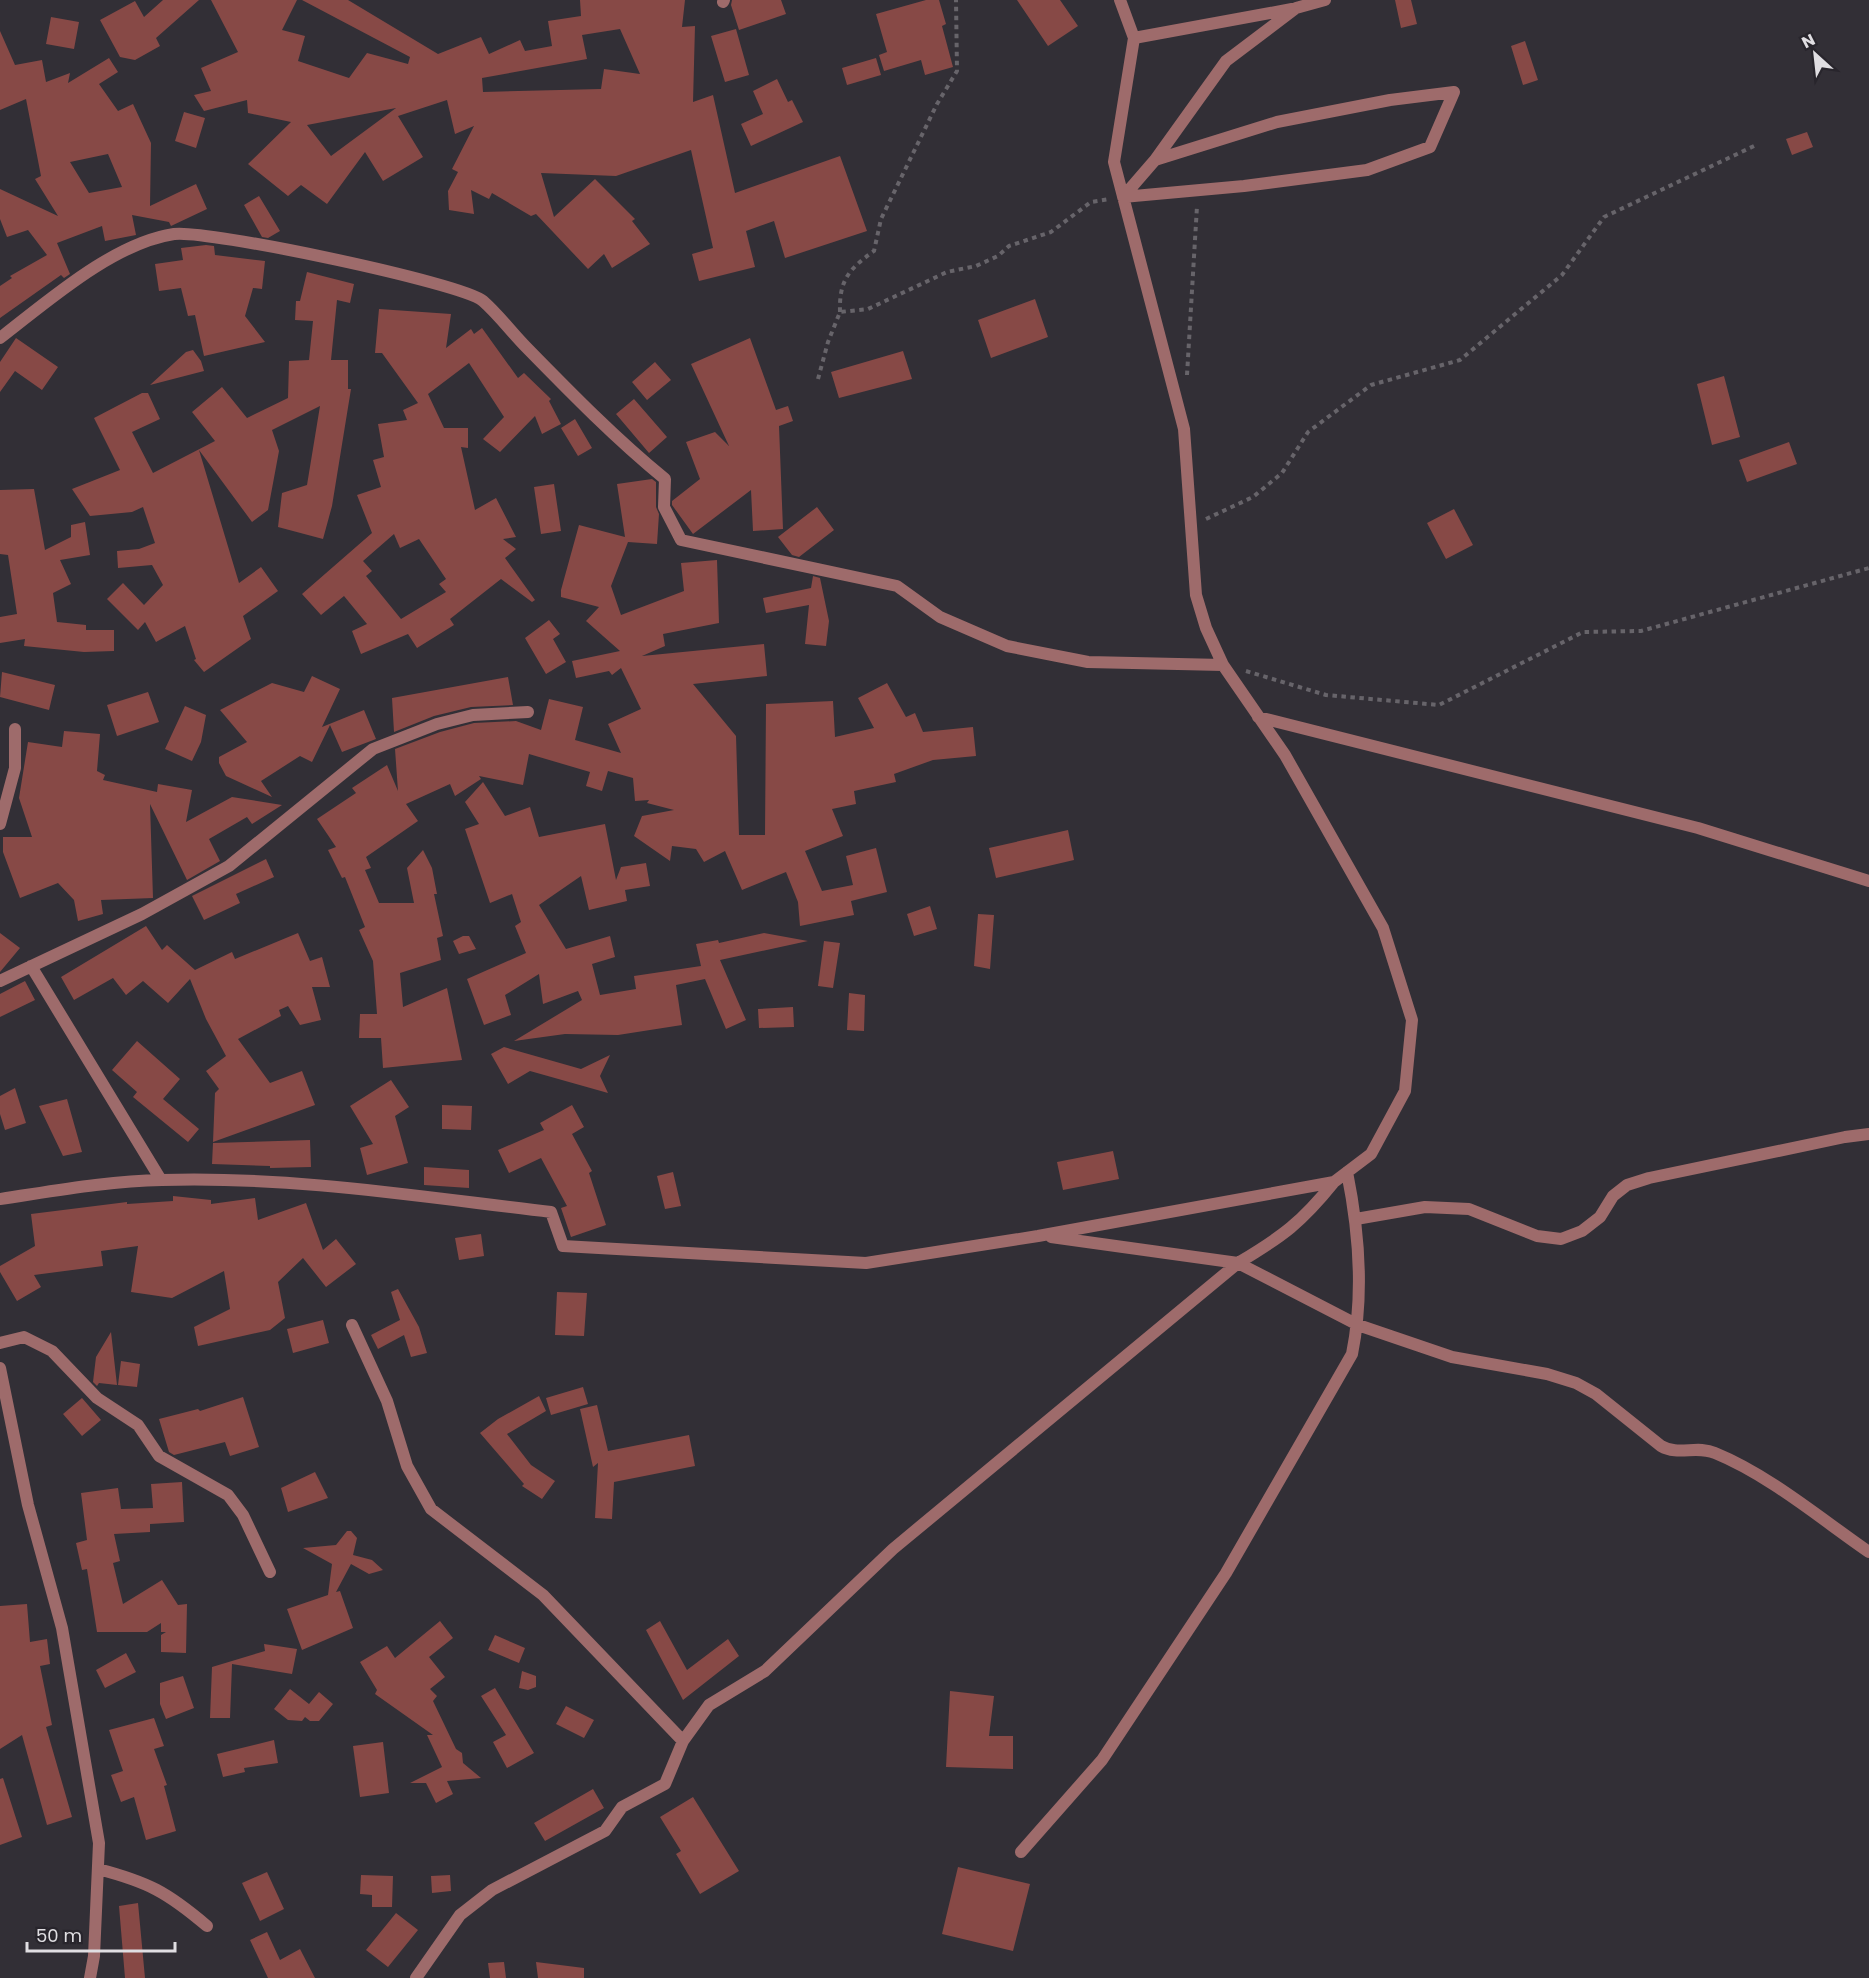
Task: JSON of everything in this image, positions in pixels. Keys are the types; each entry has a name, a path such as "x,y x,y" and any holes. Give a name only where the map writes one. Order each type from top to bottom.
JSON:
{"street":[{"path":"416,1978 460,1915 492,1890 605,1831 622,1807 665,1784 683,1741 709,1705 765,1671 893,1549 1238,1263 1285,1235 1307,1216 1334,1182 1371,1154 1405,1091 1412,1020 1383,928 1285,755 1223,665 1206,628 1196,596 1184,429 1114,162 1134,38 1120,0"},
{"path":"1134,38 1296,8 1326,0"},
{"path":"1123,197 1155,160 1226,61 1296,8"},
{"path":"1123,197 1367,170 1430,147 1454,92 1390,100 1277,122 1155,160"},
{"path":"0,338 68,284 141,244 175,233 273,246 416,279 482,299 606,427 665,479 664,507 681,540 897,586 940,617 1007,646 1088,662 1223,665"},
{"path":"0,981 142,914 229,866 373,749 437,724 473,715 528,712"},
{"path":"1258,717 1698,828 1869,881"},
{"path":"0,824 15,768 15,729"},
{"path":"31,966 161,1180"},
{"path":"1356,1219 1425,1207 1469,1209 1537,1236 1561,1239 1582,1231 1600,1217 1612,1196 1627,1185 1649,1178 1869,1134"},
{"path":"1022,1852 1102,1760 1226,1573 1352,1354 1358,1325 1356,1219 1347,1172"},
{"path":"0,1199 91,1186 161,1180 251,1180 551,1212 563,1246 866,1263 1038,1236 1334,1182"},
{"path":"1038,1236 1238,1263 1358,1325 1452,1357 1547,1374 1576,1383 1596,1394 1661,1446 1672,1452 1712,1451 1748,1469 1869,1552"},
{"path":"352,1325 387,1401 407,1466 431,1509 543,1595 683,1741"},
{"path":"0,1343 24,1337 52,1351 97,1398 138,1425 159,1456 228,1496 243,1515 270,1572"},
{"path":"0,1368 28,1505 62,1628 99,1843 94,1956 90,1978"},
{"path":"98,1869 134,1878 172,1896 207,1926"}],"path":[{"path":"818,379 828,342 840,312 840,289 854,265 874,251 881,219 937,104 957,70 956,0"},
{"path":"1191,525 1253,497 1282,473 1308,432 1371,385 1460,360 1562,275 1604,218 1754,146"},
{"path":"1187,381 1198,190"},
{"path":"840,312 868,309 947,272 976,266 998,256 1009,246 1051,232 1091,202 1123,197"},
{"path":"1223,665 1326,695 1439,705 1583,632 1641,631 1869,568"}],"building":[{"path":"163,0 199,0 156,38 160,46 135,60 120,57 100,20 135,1 144,17"},
{"path":"211,0 297,0 282,30 305,36 298,61 349,78 367,53 408,64 410,57 302,0 348,0 438,54 481,37 489,54 520,40 525,51 552,46 548,21 581,16 580,0 685,0 682,27 695,26 693,102 713,95 735,193 840,156 867,231 785,258 774,221 746,231 755,267 699,281 692,254 713,248 691,150 616,176 541,173 554,217 595,179 635,219 632,221 650,244 612,268 604,254 588,269 536,214 531,216 492,193 489,199 471,190 474,214 449,210 448,191 458,172 452,169 474,126 455,134 447,100 398,116 423,157 383,181 365,152 327,204 301,185 288,196 248,164 291,122 248,113 247,100 204,111 194,95 211,91 201,68 238,52","holes":["620,29 640,74 604,69 601,89 483,92 482,78 587,59 582,35","396,108 331,156 307,125"]},
{"path":"732,0 781,0 786,14 739,30 731,5"},
{"path":"926,0 939,0 946,24 942,26 953,67 925,75 921,60 884,71 879,55 887,52 876,14"},
{"path":"1017,0 1060,0 1078,26 1048,46"},
{"path":"1395,0 1411,0 1417,24 1401,28"},
{"path":"51,17 79,22 74,49 46,44"},
{"path":"736,29 749,75 725,82 711,36"},
{"path":"0,31 15,65 42,60 46,82 70,73 68,83 109,58 118,72 99,84 118,111 133,104 151,143 150,206 196,184 207,209 171,226 169,222 132,215 136,235 105,241 102,226 57,243 70,274 64,278 61,275 0,318 0,286 12,278 10,276 47,255 28,230 7,237 0,219 0,189 58,216 35,179 41,176 26,99 0,110","holes":["108,154 122,187 89,193 70,162"]},
{"path":"1525,41 1538,80 1523,85 1511,46"},
{"path":"876,58 881,75 847,85 842,68"},
{"path":"777,79 788,102 792,100 803,122 751,146 741,124 763,114 753,91"},
{"path":"184,112 205,118 196,148 175,141"},
{"path":"1807,132 1813,147 1792,155 1786,139"},
{"path":"259,196 280,231 268,238 262,237 244,205"},
{"path":"214,246 215,255 265,261 262,289 253,288 245,316 265,342 204,356 195,315 188,316 181,288 159,291 155,264 183,260 181,248"},
{"path":"307,272 354,284 350,303 337,300 331,360 348,360 348,389 351,389 332,506 323,539 278,527 282,493 307,485 320,406 272,430 279,451 268,510 252,522 199,450 239,583 261,567 278,591 243,616 251,639 204,672 194,660 196,659 185,626 156,642 145,622 138,630 107,599 123,583 144,605 163,585 152,565 118,568 117,551 139,549 155,543 143,507 132,512 90,516 72,489 120,470 94,418 142,393 148,393 160,419 132,432 153,473 215,441 192,412 222,387 247,418 288,398 289,361 309,360 313,321 295,320 296,301 300,301"},
{"path":"1035,299 1048,337 991,358 978,320"},
{"path":"379,309 451,314 446,348 471,329 474,334 482,328 518,378 524,373 551,399 549,401 561,424 542,434 535,416 500,452 483,439 504,417 469,363 428,394 444,428 468,428 468,448 461,447 475,510 496,498 516,537 503,539 516,549 505,558 535,600 532,602 501,579 450,619 454,625 417,648 408,634 361,654 352,631 367,624 344,596 321,615 302,594 372,533 357,495 381,487 373,460 384,457 378,424 407,420 403,410 418,403 382,353 375,353","holes":["394,534 400,548 419,539 446,579 439,584 446,592 401,619 366,576 372,571 363,561"]},
{"path":"16,338 58,367 42,390 15,371 0,392 0,362"},
{"path":"750,338 776,410 788,406 793,421 779,426 783,529 753,531 751,490 693,534 672,505 672,501 700,479 686,442 715,432 729,446 691,364"},
{"path":"193,350 201,361 204,371 150,385 186,352"},
{"path":"903,351 912,379 839,398 831,372"},
{"path":"655,362 671,380 647,400 632,382"},
{"path":"1724,376 1740,437 1712,445 1697,384"},
{"path":"634,399 667,437 649,453 616,414"},
{"path":"575,419 592,448 578,456 561,428"},
{"path":"1789,442 1797,464 1747,482 1739,460"},
{"path":"652,479 656,482 656,507 659,514 657,544 628,542 611,586 621,615 684,591 681,563 717,560 719,623 663,634 665,646 642,656 764,644 767,676 693,684 736,736 739,835 765,835 766,704 833,701 835,737 874,728 858,698 887,683 906,717 915,713 923,732 973,727 976,756 933,760 894,774 896,782 854,791 856,804 832,809 843,836 805,851 822,891 853,885 846,856 876,848 887,892 851,901 854,915 800,926 798,902 786,872 742,890 725,851 704,862 696,849 672,846 670,861 634,836 642,816 674,810 647,803 649,800 635,801 633,778 608,771 602,791 586,786 590,772 529,754 523,785 479,776 481,779 455,796 450,784 406,804 418,821 366,857 371,868 365,870 379,903 414,903 407,868 423,850 432,868 437,894 434,894 443,936 437,938 441,960 400,973 403,1007 447,988 462,1060 383,1068 381,1038 359,1038 360,1014 377,1014 373,961 359,930 365,927 345,877 342,878 328,850 336,847 317,819 356,793 352,788 387,765 398,791 395,749 440,732 474,723 516,721 541,730 549,699 583,707 575,740 621,753 608,724 641,709 621,668 612,675 609,671 576,678 572,661 620,651 586,621 599,607 561,597 561,590 579,525 625,537 617,484"},
{"path":"554,484 561,531 541,534 534,487"},
{"path":"34,489 45,550 71,537 71,525 85,522 90,555 60,560 71,584 53,593 57,622 86,625 86,630 114,630 114,651 84,652 24,646 25,639 0,643 0,617 17,614 8,555 0,554 0,490"},
{"path":"817,507 834,530 799,557 792,555 778,537"},
{"path":"1454,509 1473,545 1446,559 1427,523"},
{"path":"813,576 820,578 829,621 826,646 805,644 809,605 766,613 763,598 811,588"},
{"path":"549,620 560,634 553,639 566,662 546,674 525,638"},
{"path":"2,672 55,685 49,710 0,697"},
{"path":"312,676 340,689 322,727 364,710 376,739 342,752 330,725 312,762 300,756 261,781 272,797 226,776 219,763 219,757 247,742 220,710 272,683 304,692"},
{"path":"508,677 513,705 471,707 434,716 394,732 392,698"},
{"path":"148,692 159,722 117,736 107,705"},
{"path":"185,706 206,715 201,742 192,761 165,749"},
{"path":"64,731 100,734 97,771 105,775 103,780 157,792 158,784 192,790 186,822 232,797 282,805 252,824 247,817 209,839 220,861 187,880 150,804 153,898 101,900 103,914 78,921 74,900 58,883 20,898 3,852 3,837 32,837 19,798 28,742 62,747"},
{"path":"483,782 505,816 530,807 539,837 605,824 616,880 621,867 646,863 650,886 625,890 627,901 589,910 581,876 539,905 566,949 610,936 615,957 592,964 600,995 636,989 634,976 701,966 696,944 718,940 719,943 764,933 808,941 720,960 746,1020 726,1029 705,979 676,985 682,1025 618,1035 565,1034 514,1041 582,1000 578,991 543,1004 539,974 505,995 511,1015 484,1025 467,979 526,953 515,926 521,922 512,894 490,903 465,829 479,824 465,802"},
{"path":"1068,830 1074,860 996,878 989,848"},
{"path":"266,859 274,877 236,894 240,903 204,920 192,896"},
{"path":"930,906 937,929 914,936 907,914"},
{"path":"978,914 994,915 990,969 974,966"},
{"path":"146,926 162,950 167,945 195,970 232,952 235,959 298,933 310,961 322,957 330,987 312,987 321,1020 300,1025 288,1006 279,1010 281,1016 238,1039 270,1083 302,1071 315,1105 213,1142 215,1093 219,1089 206,1071 226,1056 206,1019 190,979 168,1003 143,981 126,995 113,978 74,1000 61,977"},
{"path":"0,933 20,948 0,972"},
{"path":"469,936 476,949 459,954 453,941"},
{"path":"824,941 840,943 833,988 818,986"},
{"path":"25,981 35,1000 0,1017 0,994"},
{"path":"849,993 865,995 864,1031 847,1030"},
{"path":"793,1007 794,1027 759,1028 758,1009"},
{"path":"137,1041 180,1079 163,1099 199,1129 188,1142 133,1097 137,1092 112,1070"},
{"path":"504,1047 581,1069 610,1055 600,1076 608,1093 530,1071 508,1084 491,1054"},
{"path":"391,1080 409,1107 395,1116 408,1163 367,1175 360,1148 373,1144 350,1106"},
{"path":"15,1088 26,1123 5,1130 0,1114 0,1096"},
{"path":"67,1099 82,1152 63,1156 39,1106"},
{"path":"442,1105 472,1106 471,1130 442,1129"},
{"path":"572,1105 584,1127 572,1134 592,1171 589,1173 606,1225 571,1237 561,1208 567,1206 541,1158 509,1173 498,1150 544,1130 540,1123"},
{"path":"310,1140 311,1167 270,1168 270,1166 212,1164 213,1143"},
{"path":"1113,1151 1119,1179 1063,1190 1057,1162"},
{"path":"424,1167 469,1170 469,1188 424,1185"},
{"path":"673,1172 681,1206 665,1209 657,1176"},
{"path":"173,1196 211,1200 211,1204 255,1198 258,1220 306,1203 323,1250 336,1239 356,1264 326,1287 303,1258 278,1282 285,1318 270,1330 198,1346 194,1327 230,1309 224,1271 172,1298 131,1292 138,1246 101,1251 103,1266 34,1275 41,1287 17,1301 0,1272 0,1266 35,1246 31,1214 127,1202 127,1204 173,1201"},
{"path":"481,1234 484,1256 459,1260 455,1238"},
{"path":"398,1289 419,1327 427,1353 411,1357 404,1335 378,1349 371,1335 400,1320 391,1292"},
{"path":"557,1292 587,1293 584,1336 555,1335"},
{"path":"323,1320 329,1343 293,1353 287,1329"},
{"path":"111,1332 117,1385 99,1383 97,1386 93,1382 96,1357"},
{"path":"121,1361 140,1364 137,1387 118,1385"},
{"path":"583,1387 588,1404 551,1415 546,1398"},
{"path":"539,1396 546,1411 507,1434 531,1465 555,1481 542,1499 522,1486 524,1484 480,1433 498,1419"},
{"path":"243,1397 259,1447 230,1456 225,1442 174,1455 169,1452 159,1419 198,1409 200,1411"},
{"path":"82,1398 101,1420 82,1436 63,1414"},
{"path":"597,1405 608,1451 689,1435 695,1466 614,1482 612,1519 595,1518 598,1463 593,1467 580,1409"},
{"path":"315,1472 328,1498 288,1512 281,1488"},
{"path":"182,1482 184,1522 150,1524 150,1532 114,1534 120,1561 113,1563 123,1604 162,1580 178,1605 187,1604 186,1653 161,1652 161,1635 166,1632 161,1632 161,1623 147,1632 97,1632 87,1569 82,1570 76,1543 87,1540 81,1493 118,1488 121,1509 153,1508 151,1484"},
{"path":"347,1531 351,1531 357,1538 353,1555 372,1560 383,1570 369,1574 351,1564 336,1592 340,1591 353,1628 302,1650 287,1609 328,1595 332,1564 303,1548 336,1545"},
{"path":"27,1604 30,1642 47,1639 50,1664 40,1666 52,1725 46,1727 72,1817 47,1825 22,1735 0,1749 0,1606"},
{"path":"440,1621 453,1638 429,1657 445,1677 430,1689 437,1696 433,1701 456,1749 462,1753 463,1763 481,1778 447,1781 453,1794 436,1803 426,1783 410,1783 442,1767 427,1735 433,1735 375,1694 377,1690 360,1662 387,1646 395,1658"},
{"path":"660,1621 687,1670 728,1639 739,1656 683,1700 646,1630"},
{"path":"495,1635 525,1648 519,1663 488,1650"},
{"path":"264,1644 297,1649 292,1674 232,1664 230,1718 210,1718 212,1667 265,1651"},
{"path":"126,1653 136,1672 105,1688 96,1670"},
{"path":"522,1671 536,1676 536,1687 528,1690 519,1688"},
{"path":"183,1676 194,1708 166,1719 160,1704 160,1683"},
{"path":"495,1688 534,1753 507,1768 493,1742 506,1735 481,1696"},
{"path":"290,1689 309,1704 319,1692 333,1704 319,1721 310,1721 305,1717 302,1721 288,1720 274,1709"},
{"path":"950,1691 994,1696 989,1736 1013,1736 1013,1769 946,1767"},
{"path":"566,1706 594,1720 584,1738 556,1724"},
{"path":"154,1718 164,1746 154,1749 167,1785 164,1786 176,1831 146,1840 134,1797 121,1802 111,1775 123,1771 109,1730"},
{"path":"274,1740 278,1763 244,1768 245,1772 223,1777 217,1754"},
{"path":"383,1742 389,1793 360,1797 353,1746"},
{"path":"3,1778 22,1837 0,1845 0,1779"},
{"path":"593,1789 604,1808 545,1841 534,1823"},
{"path":"693,1797 739,1871 700,1894 676,1854 681,1851 660,1817"},
{"path":"958,1867 1030,1884 1013,1951 942,1934"},
{"path":"267,1872 284,1909 260,1921 242,1883"},
{"path":"361,1875 393,1876 392,1907 372,1907 372,1895 360,1894"},
{"path":"450,1875 451,1891 432,1893 431,1876"},
{"path":"138,1903 145,1978 125,1978 119,1906"},
{"path":"396,1913 418,1930 388,1967 366,1950"},
{"path":"267,1932 280,1960 300,1949 315,1978 268,1978 250,1940"},
{"path":"504,1962 506,1978 490,1978 488,1963"},
{"path":"536,1962 584,1968 584,1978 538,1978"}]}
